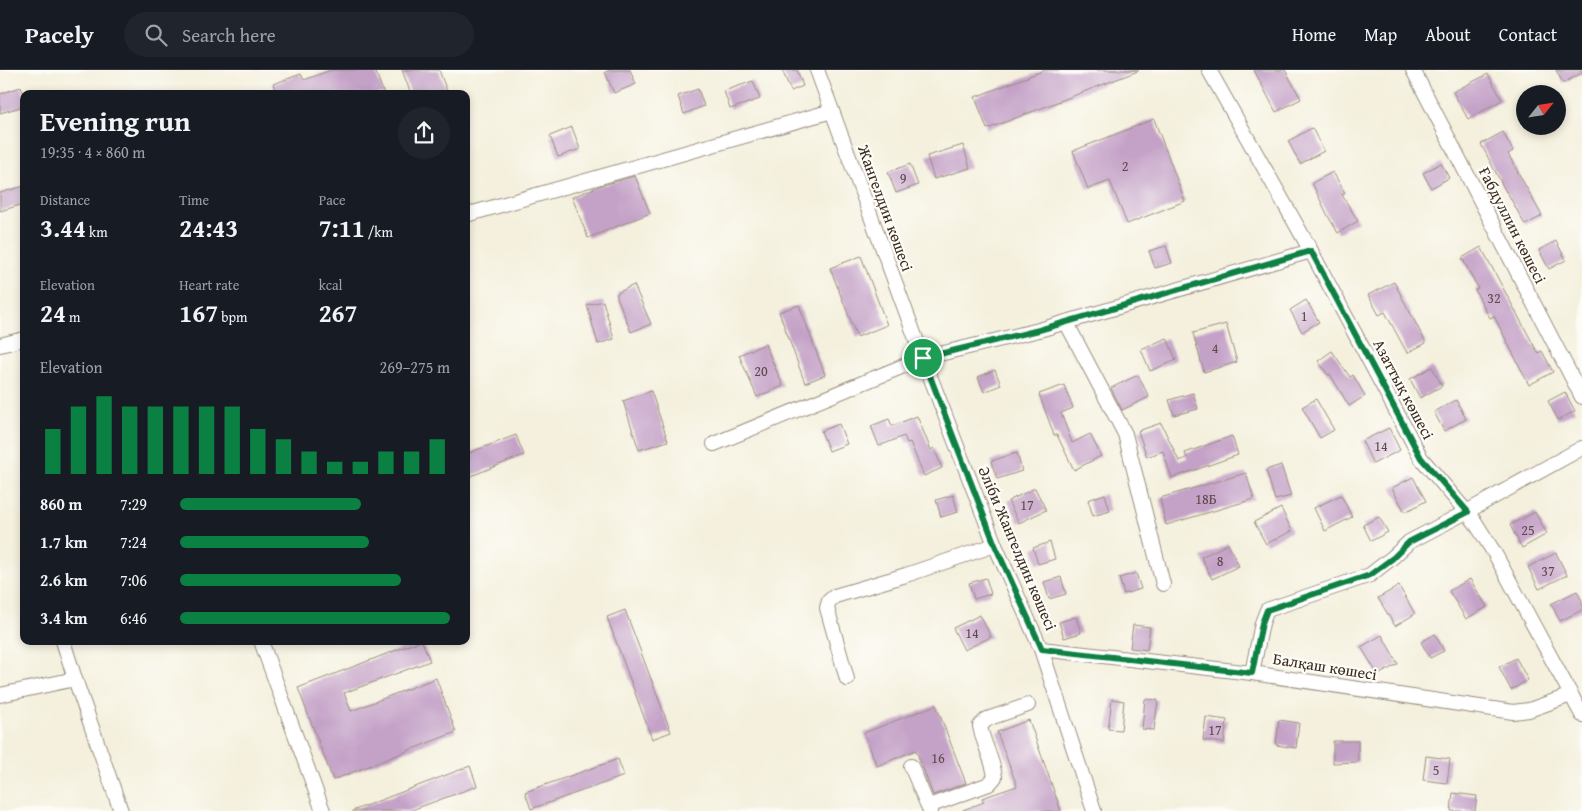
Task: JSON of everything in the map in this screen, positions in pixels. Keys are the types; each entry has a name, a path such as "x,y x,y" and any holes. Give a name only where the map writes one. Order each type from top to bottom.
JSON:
{"street":[{"name":"Жангелдин көшесі","path":"816,70 923,358"},
{"name":"Азаттық көшесі","path":"1209,70 1311,251 1421,458 1468,512 1495,554 1582,715"},
{"name":"Ғабдуллин көшесі","path":"1413,70 1582,397"},
{"path":"470,214 832,111"},
{"path":"714,444 923,358 1066,322 1311,251"},
{"path":"1066,322 1125,434 1163,584"},
{"path":"0,346 20,340"},
{"name":"Әліби Жангелдин көшесі","path":"923,358 995,545 1042,649 1094,811"},
{"path":"1252,673 1262,623 1267,610 1370,575 1393,558 1409,542 1468,512 1582,448"},
{"path":"847,679 827,608 832,598 995,545"},
{"path":"64,645 74,679 121,811"},
{"path":"262,645 323,811"},
{"name":"Балқаш көшесі","path":"1042,649 1252,673 1514,712 1529,710 1571,695"},
{"path":"0,695 74,679"},
{"path":"911,766 929,809 989,784 995,778 994,768 980,726 986,719 1028,705"}],"building":[{"path":"331,70 375,70 382,90 275,90 273,84 301,74 304,80"},
{"path":"402,70 439,70 446,90 410,90"},
{"path":"610,70 630,70 636,84 614,93 605,72"},
{"path":"782,70 797,70 803,86 791,91"},
{"path":"1045,70 1138,71 987,129 975,97"},
{"path":"1254,70 1285,70 1301,99 1276,112"},
{"path":"1556,70 1582,70 1582,73 1563,83"},
{"path":"1488,74 1502,100 1468,119 1453,92"},
{"path":"753,81 760,99 730,109 724,91"},
{"path":"21,87 20,107 0,113 0,94"},
{"path":"698,89 704,106 684,114 678,96"},
{"path":"1154,119 1185,201 1127,224 1110,181 1088,189 1073,151"},
{"path":"572,127 580,149 558,157 550,136"},
{"path":"1312,128 1324,151 1300,164 1288,141"},
{"path":"1503,132 1513,151 1508,154 1542,216 1525,225 1481,144"},
{"path":"963,145 970,168 934,179 927,156"},
{"path":"1441,163 1449,178 1431,188 1423,173"},
{"path":"910,164 918,185 896,193 888,172"},
{"path":"1333,172 1345,193 1342,195 1358,221 1338,233 1312,183"},
{"path":"635,176 650,213 588,238 572,197 600,186"},
{"path":"20,187 20,205 0,211 0,193"},
{"path":"1556,241 1566,260 1549,269 1539,250"},
{"path":"1166,246 1172,263 1155,268 1149,251"},
{"path":"1481,247 1538,353 1542,351 1553,372 1529,385 1494,316 1490,318 1475,290 1478,288 1462,258"},
{"path":"861,256 887,325 857,337 830,268"},
{"path":"1394,282 1426,343 1407,353 1385,312 1379,315 1368,295"},
{"path":"634,285 651,324 631,332 617,293"},
{"path":"1306,300 1319,322 1302,332 1290,310"},
{"path":"603,301 614,339 598,344 587,305"},
{"path":"799,305 825,375 805,383 779,312"},
{"path":"1226,324 1237,362 1204,372 1193,333"},
{"path":"1167,338 1176,360 1150,371 1141,349"},
{"path":"765,344 783,386 757,397 739,355"},
{"path":"1332,351 1350,377 1353,375 1365,396 1349,406 1330,374 1328,375 1318,361"},
{"path":"1432,367 1442,386 1420,398 1410,379"},
{"path":"995,370 1001,385 984,392 978,377"},
{"path":"1138,375 1149,397 1122,410 1111,388"},
{"path":"1064,385 1073,408 1061,413 1072,443 1090,434 1101,456 1074,470 1057,435 1054,435 1039,394"},
{"path":"651,391 668,441 639,450 623,401"},
{"path":"1565,392 1575,411 1558,420 1548,401"},
{"path":"1193,393 1198,409 1174,415 1169,400"},
{"path":"1316,399 1334,430 1320,438 1302,407"},
{"path":"1456,400 1466,419 1444,431 1434,412"},
{"path":"917,416 931,450 934,448 942,468 924,476 910,442 907,443 904,436 879,446 871,426 889,419 892,426"},
{"path":"1161,423 1179,461 1187,458 1185,453 1232,436 1238,455 1172,478 1163,451 1147,457 1138,431"},
{"path":"839,424 847,444 829,451 821,431"},
{"path":"1389,428 1400,450 1373,464 1362,441"},
{"path":"516,435 524,455 470,476 470,452"},
{"path":"1017,453 1022,471 997,479 991,461"},
{"path":"1281,465 1291,496 1275,500 1266,470"},
{"path":"1246,473 1254,499 1166,525 1160,498"},
{"path":"1413,477 1426,501 1405,512 1392,488"},
{"path":"1035,488 1046,510 1019,523 1008,501"},
{"path":"1105,494 1110,511 1093,516 1088,500"},
{"path":"953,495 958,512 941,517 936,500"},
{"path":"1341,495 1352,517 1325,531 1314,508"},
{"path":"1281,508 1292,531 1266,544 1254,522"},
{"path":"1535,512 1547,534 1522,548 1510,525"},
{"path":"1379,517 1388,532 1371,541 1363,525"},
{"path":"1050,542 1055,559 1038,564 1033,548"},
{"path":"1228,544 1239,566 1212,579 1201,557"},
{"path":"1556,553 1567,575 1539,589 1528,567"},
{"path":"1136,573 1141,589 1124,594 1119,578"},
{"path":"1061,577 1066,594 1049,599 1044,582"},
{"path":"986,578 991,594 974,599 969,583"},
{"path":"1470,579 1487,607 1466,619 1449,591"},
{"path":"1399,586 1415,614 1395,626 1378,598"},
{"path":"1577,591 1582,601 1582,610 1560,621 1551,604"},
{"path":"625,610 671,732 652,739 607,617"},
{"path":"980,615 991,637 964,650 953,628"},
{"path":"1076,617 1081,633 1064,638 1059,622"},
{"path":"1133,625 1150,627 1147,650 1130,648"},
{"path":"1435,634 1444,651 1430,658 1421,642"},
{"path":"1382,635 1398,664 1378,675 1361,647"},
{"path":"410,645 424,645 430,661 344,693 351,711 436,678 456,732 333,780 298,688"},
{"path":"1516,658 1528,680 1511,690 1499,667"},
{"path":"1112,699 1124,701 1121,730 1108,729"},
{"path":"1145,699 1158,700 1154,730 1142,729"},
{"path":"936,705 966,783 933,795 916,750 877,766 864,733"},
{"path":"1206,717 1227,720 1224,743 1203,740"},
{"path":"1029,720 1061,811 963,811 984,802 982,798 1017,786 997,732"},
{"path":"1279,720 1299,723 1296,748 1276,745"},
{"path":"1333,741 1358,741 1358,762 1333,763"},
{"path":"1426,756 1450,759 1447,783 1423,780"},
{"path":"618,759 624,776 531,809 525,792"},
{"path":"470,766 477,786 409,811 352,811"},
{"path":"1453,793 1477,796 1475,811 1451,811"}],"route":[{"path":"1311,251 1421,458 1468,512 1409,542 1393,558 1370,575 1267,610 1262,623 1256,661 1252,673 1042,649 995,545 923,358 1039,330 1311,251"}]}
